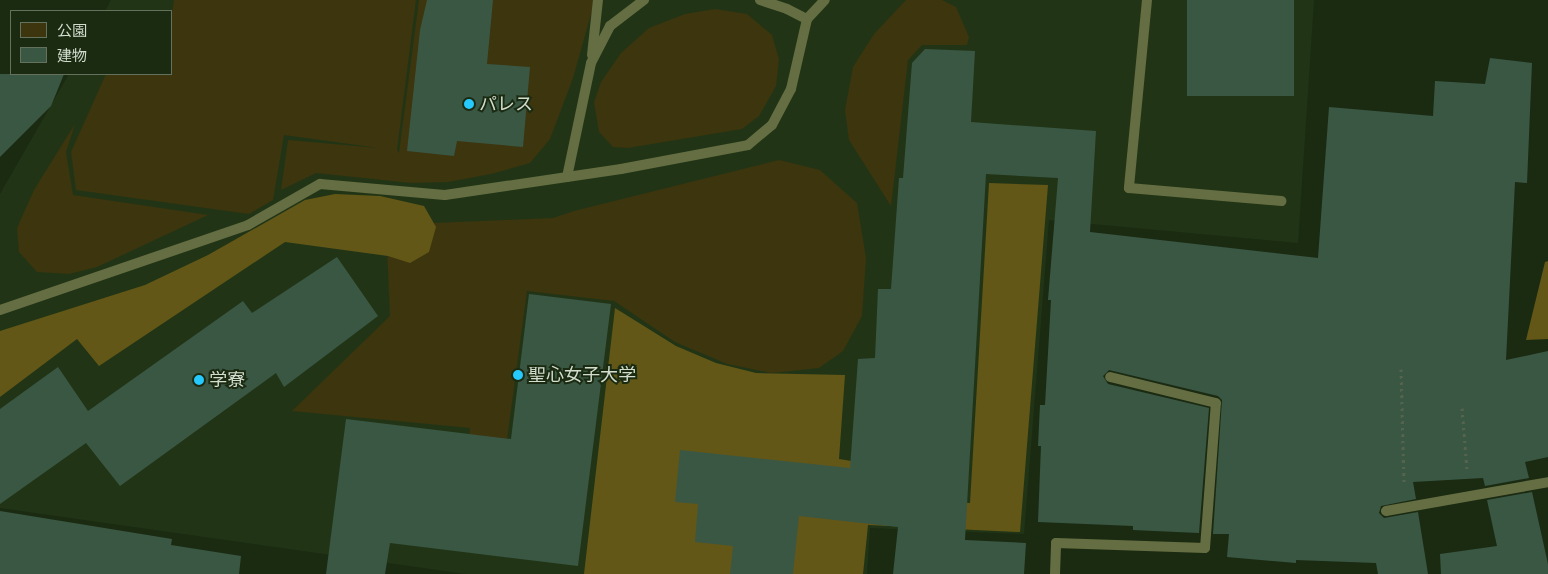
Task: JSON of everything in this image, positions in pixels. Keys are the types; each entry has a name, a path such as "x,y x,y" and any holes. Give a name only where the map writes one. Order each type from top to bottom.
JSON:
{"lane":[{"path":"567,177 591,63 598,0"},
{"path":"591,63 610,26 644,0"},
{"path":"760,0 787,9 807,19"},
{"path":"0,310 248,225 320,184 445,195 567,177 748,145 772,125 792,89 807,19 826,0"},
{"path":"1146,0 1129,188 1281,201"},
{"path":"1055,574 1056,543 1205,548 1216,403 1110,377"},
{"path":"1386,511 1548,482"}],"path":[{"path":"1401,368 1404,507"},
{"path":"1462,408 1469,496"}],"shaded area":[{"name":"聖心女子大学","path":"111,0 1314,0 1298,243 1049,220 1024,534 870,528 867,574 466,574 0,508 0,194 68,75 172,75 172,10 106,10"},
{"path":"989,183 1048,185 1020,532 868,525 863,574 584,574 615,308 676,346 716,363 756,373 845,375 839,459 877,465 876,498 970,503"},
{"path":"335,194 380,196 424,206 436,227 429,252 410,263 388,256 285,242 99,366 77,339 0,397 0,331 145,285 208,255 305,200"},
{"path":"1548,261 1548,339 1526,340 1545,262"}],"green space":[{"path":"174,0 416,0 397,150 399,153 419,0 595,0 573,78 550,139 530,163 491,174 448,182 411,183 316,173 281,190 288,140 379,148 284,135 273,200 249,214 76,190 71,152 106,75 172,75 172,13"},
{"path":"906,0 942,0 956,7 969,37 967,45 922,45 908,60 891,206 849,140 845,110 853,67 874,34"},
{"path":"715,9 747,14 772,35 779,59 776,86 759,116 742,129 628,148 613,147 599,132 594,102 601,82 621,53 649,28 685,14"},
{"path":"75,124 66,152 73,195 208,215 97,267 69,274 37,272 19,252 17,228 34,190"},
{"path":"779,160 820,170 857,203 866,258 862,316 843,351 819,368 772,373 727,364 675,342 614,301 527,291 502,477 465,473 470,428 292,411 390,316 386,225 553,218 574,211"}],"building":[{"name":"パレス","path":"427,0 493,0 487,64 530,67 523,147 457,141 454,156 407,151 420,30"},
{"path":"1187,0 1294,0 1294,96 1187,96"},
{"path":"925,49 975,51 971,122 1096,131 1090,232 1318,258 1329,107 1433,116 1435,81 1485,84 1490,58 1532,63 1527,183 1515,182 1506,360 1548,351 1548,457 1525,462 1529,478 1485,486 1483,478 1413,482 1416,499 1381,506 1379,513 1384,518 1418,512 1428,574 1378,574 1376,563 1296,560 1296,563 1227,557 1229,534 1213,534 1222,400 1218,396 1109,370 1103,376 1108,384 1209,408 1199,533 1133,530 1133,526 1038,522 1041,446 1038,446 1040,405 1045,405 1051,300 1048,300 1058,178 986,174 965,540 1026,543 1024,574 893,574 898,527 799,516 793,574 730,574 733,546 695,542 698,504 675,502 680,450 850,468 858,359 875,358 878,289 891,289 899,178 903,178 912,63"},
{"path":"0,74 64,75 51,106 0,157"},
{"name":"学寮","path":"337,257 378,316 284,387 276,373 120,486 86,443 0,504 0,409 58,367 88,411 243,301 252,313"},
{"path":"529,294 611,304 578,566 390,543 385,574 326,574 346,419 511,439"},
{"path":"1532,492 1548,564 1548,574 1441,574 1440,554 1497,546 1487,500"},
{"path":"0,511 172,539 171,545 241,556 239,574 0,574"}],"place":[{"name":"パレス","path":"469,104"},
{"name":"聖心女子大学","path":"518,375"},
{"name":"学寮","path":"199,380"}]}
